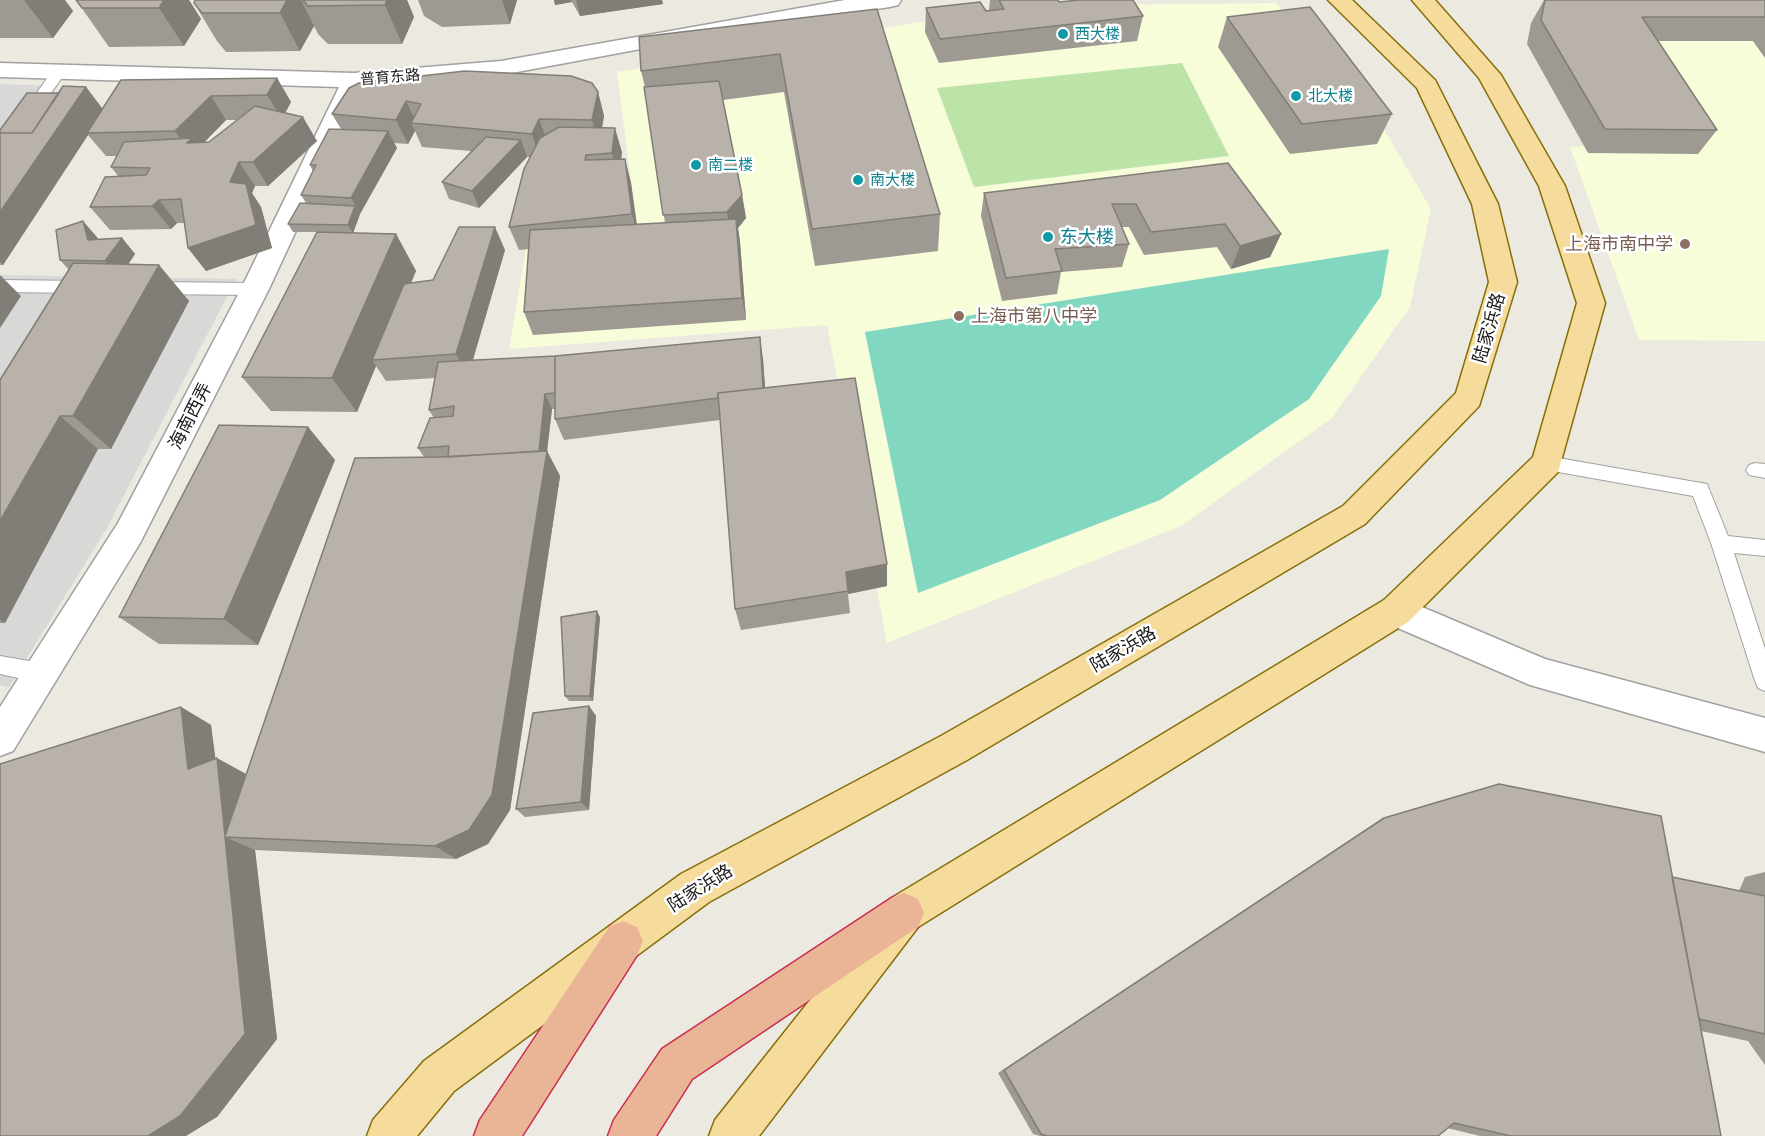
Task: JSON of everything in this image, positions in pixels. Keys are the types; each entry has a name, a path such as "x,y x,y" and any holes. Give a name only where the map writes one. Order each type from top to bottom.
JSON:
{"highway":[{"path":"630,1136 677,1064 904,914"},
{"path":"496,1136 623,941"}],"main road":[{"name":"陆家浜路","path":"389,1136 439,1076 695,888 954,748 1354,515 1469,398 1503,282 1485,204 1427,85 1339,0"},
{"path":"731,1136 904,914 1396,611 1547,463 1591,303 1546,176 1489,75 1423,0"}],"street":[{"name":"普育东路","path":"0,70 354,80 501,68 774,9 890,0"},
{"name":"海南西弄","path":"0,739 129,533 255,289 354,80"},
{"path":"1396,611 1542,674 1765,735"}],"lane":[{"path":"0,154 59,72"},
{"path":"0,286 103,287"},
{"path":"56,306 68,286"},
{"path":"138,288 255,289"},
{"path":"1547,463 1700,489 1721,543 1765,681"},
{"path":"1721,543 1765,548"},
{"path":"0,664 41,673"}],"shaded area":[{"name":"上海市第八中学","path":"1276,3 1382,126 1431,209 1410,307 1332,418 1181,526 887,643 827,325 509,349 526,249 638,237 617,72 1017,6"},
{"name":"上海市南中学","path":"1590,5 1765,6 1765,341 1639,340 1570,147 1679,142"},
{"path":"0,84 58,86 0,167"},
{"path":"0,275 236,279 107,528 9,687 0,685"}],"green space":[{"path":"1182,63 1229,156 974,187 937,88"},
{"path":"1389,249 1381,296 1309,399 1160,500 918,593 865,332"}],"building":[{"path":"76,0 164,0 159,8 82,8"},
{"path":"195,0 287,0 280,13 202,13 194,3"},
{"path":"303,0 387,0 385,5 308,6"},
{"path":"999,0 1058,0 1059,2 1133,0 1143,16 940,39 926,8 980,2 986,11 1004,9"},
{"path":"1545,0 1765,0 1765,17 1642,17 1717,130 1605,129 1541,20"},
{"path":"1310,7 1392,114 1302,124 1227,17"},
{"name":"南大楼","path":"877,9 940,214 812,229 780,54 641,71 639,37"},
{"path":"465,71 571,76 592,83 598,92 592,120 539,119 532,134 411,123 421,104 406,101 396,120 332,114 349,88 359,83"},
{"path":"277,78 267,95 211,96 175,131 87,133 121,80"},
{"name":"南二楼","path":"719,81 742,195 727,212 663,215 644,87"},
{"path":"63,86 86,87 0,212 0,133 32,133"},
{"path":"27,93 59,93 32,133 0,133 0,130"},
{"path":"255,106 303,117 253,162 239,162 230,182 246,184 256,225 188,248 181,199 159,200 152,206 90,207 105,177 146,175 150,168 111,167 124,142 192,138 187,143 209,142"},
{"path":"559,127 615,128 612,153 586,155 585,160 625,159 632,214 509,227 524,169 540,138"},
{"path":"329,129 388,131 351,198 301,195 316,165 310,165"},
{"path":"486,137 521,140 472,191 442,182"},
{"path":"1228,163 1281,234 1240,246 1225,224 1151,232 1136,204 1112,204 1129,244 1055,249 1062,271 1006,278 984,193"},
{"path":"300,203 355,206 348,225 288,224"},
{"path":"736,219 742,298 524,312 530,230"},
{"path":"83,221 88,240 122,238 105,261 60,260 56,230"},
{"path":"459,227 495,227 456,354 372,360 404,284 433,280"},
{"path":"317,232 396,234 332,378 242,377"},
{"path":"73,263 159,265 73,416 60,416 0,521 0,380"},
{"path":"760,337 763,388 718,393 718,398 555,419 555,356"},
{"path":"555,356 555,393 545,394 539,451 448,457 449,446 418,448 430,418 453,416 454,406 429,410 438,362"},
{"path":"855,378 887,564 846,572 848,591 735,609 718,393"},
{"path":"219,425 308,427 224,619 119,617"},
{"path":"547,451 492,795 469,830 435,846 225,837 245,1034 180,1116 148,1136 0,1136 0,764 181,707 188,769 217,758 225,836 355,458 439,457"},
{"path":"597,611 590,696 565,696 561,617"},
{"path":"589,706 581,802 516,809 533,713"},
{"path":"1499,784 1661,816 1721,1136 1511,1136 1454,1123 1438,1136 1047,1136 1041,1134 1004,1070 1384,818"},
{"path":"1672,877 1765,896 1765,1034 1699,1019"}],"place":[{"name":"西大楼","path":"1063,34"},
{"name":"北大楼","path":"1296,96"},
{"name":"南二楼","path":"696,165"},
{"name":"南大楼","path":"858,180"},
{"name":"东大楼","path":"1048,237"},
{"name":"上海市南中学","path":"1685,244"},
{"name":"上海市第八中学","path":"959,316"}]}
